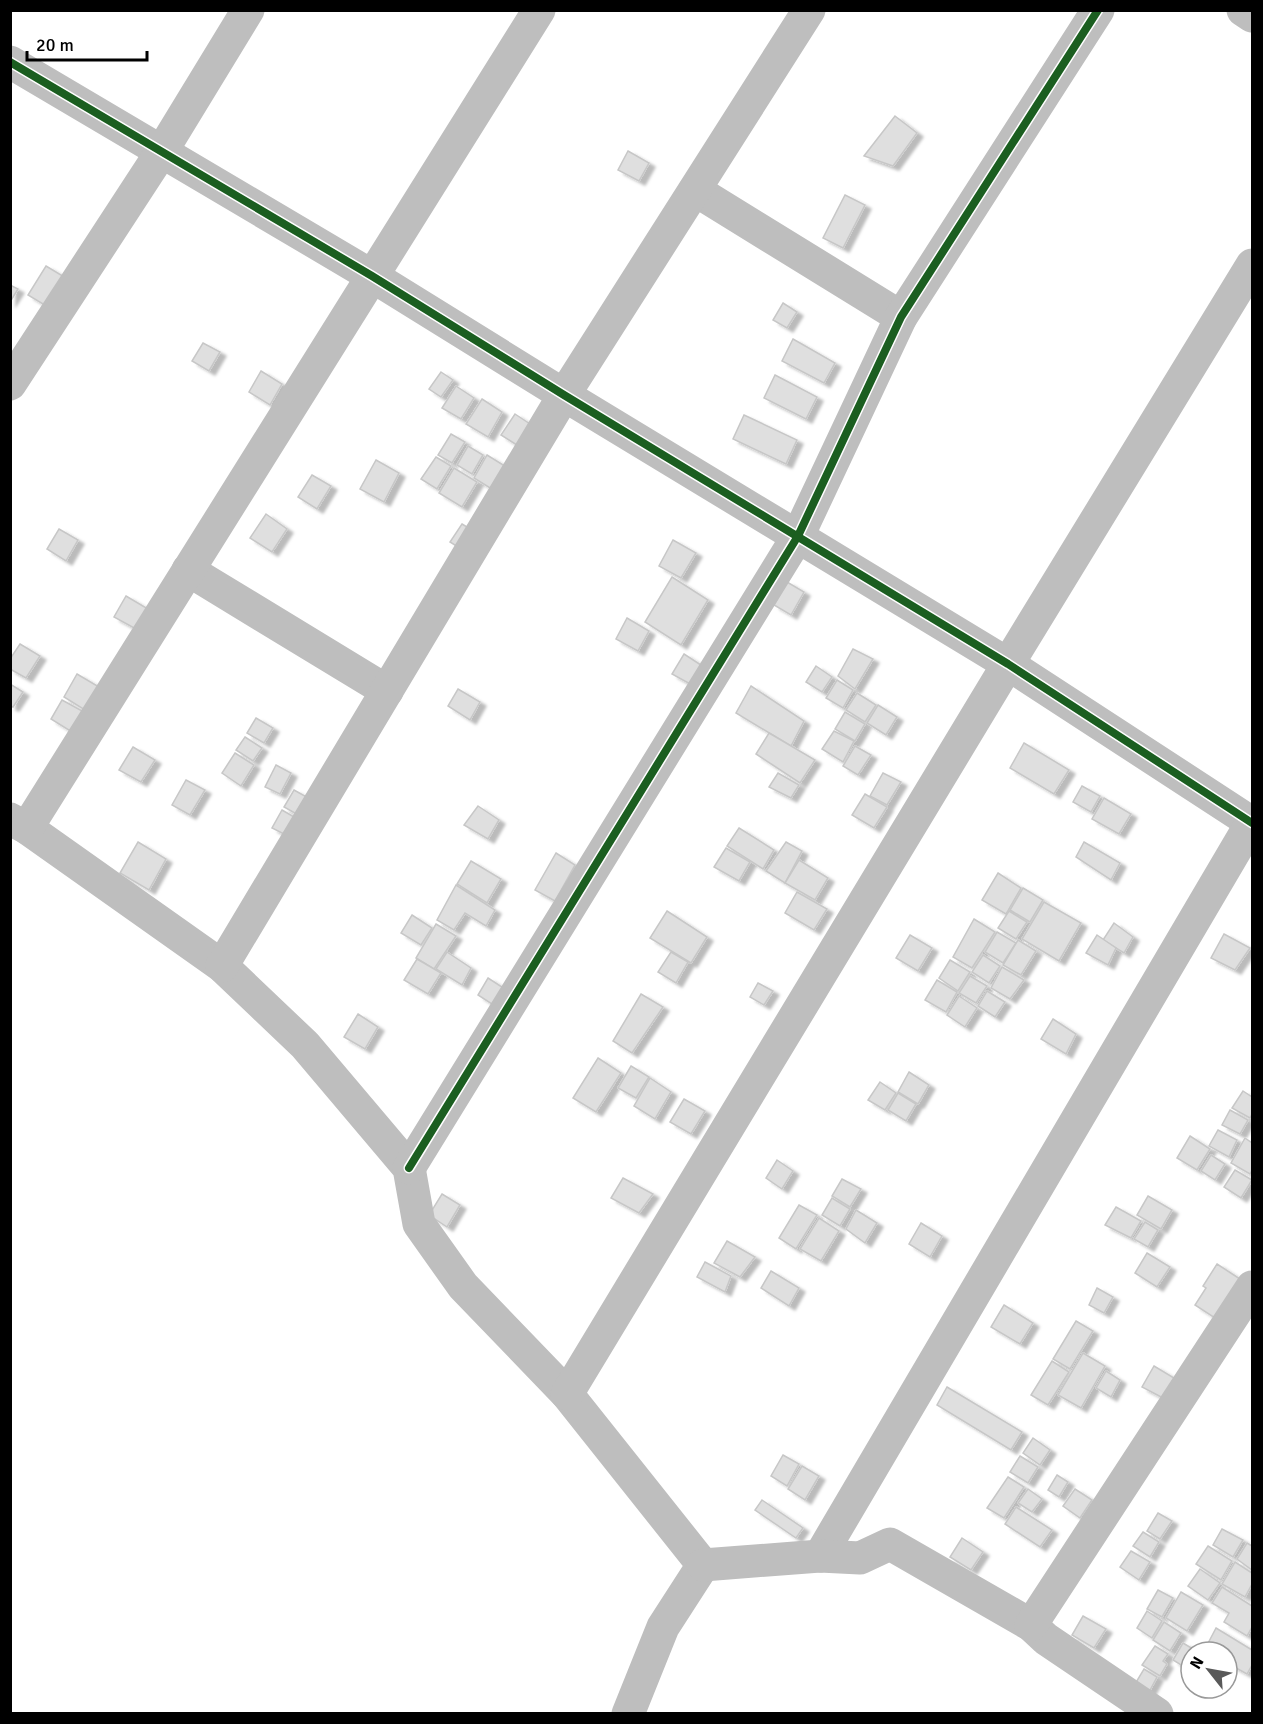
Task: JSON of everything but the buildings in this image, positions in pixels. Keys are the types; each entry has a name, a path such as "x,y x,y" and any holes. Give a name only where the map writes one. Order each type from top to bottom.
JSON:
{"street":[{"path":"10,384 162,151 248,10"},
{"path":"539,10 188,570 19,824 222,966 305,1045 409,1168 419,1224 463,1286 567,1394 703,1565"},
{"path":"222,966 564,395 809,10"},
{"path":"409,1168 798,536 901,317 1098,10"},
{"path":"1243,10 1252,16"},
{"path":"10,62 372,276 1008,664 1252,822 820,1556"},
{"path":"695,190 901,317"},
{"path":"567,1394 1252,265"},
{"path":"188,570 387,691"},
{"path":"1032,1625 1252,1287"},
{"path":"703,1565 820,1556 860,1558 890,1544 1032,1625 1046,1639 1157,1713"},
{"path":"628,1713 663,1627 703,1565"}],"cycle path":[{"path":"409,1168 798,536 901,317 1098,10"},
{"path":"10,62 372,276 1008,664 1252,823"}]}
